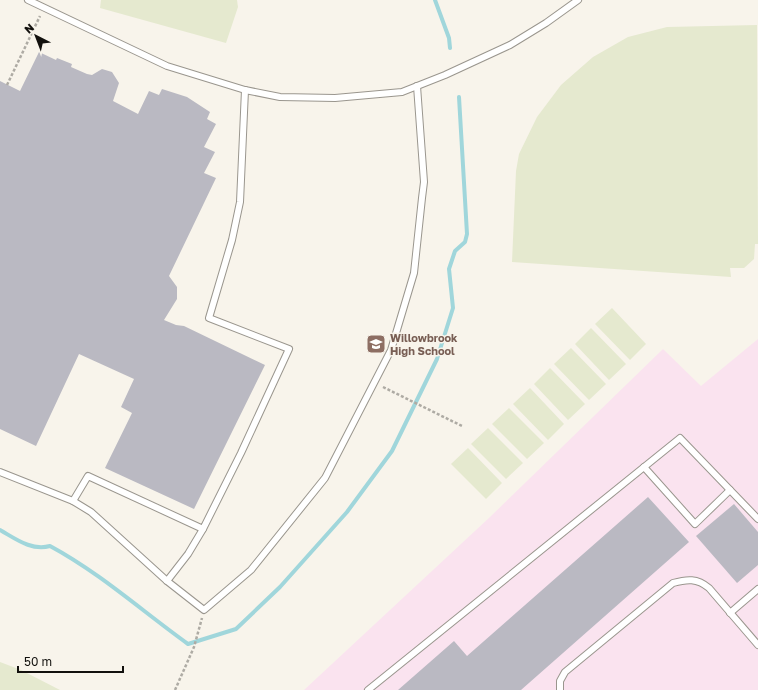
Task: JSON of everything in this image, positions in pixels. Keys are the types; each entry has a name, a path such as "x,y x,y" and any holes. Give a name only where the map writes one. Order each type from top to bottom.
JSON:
{"lane":[{"path":"28,0 44,9 167,66 245,90 280,97 335,98 402,92 472,64 510,45 546,23 578,0"},
{"path":"0,472 73,501 91,512 167,581 204,610 251,570 325,478 375,384 391,350 414,273 424,182 417,86"},
{"path":"167,581 203,529 241,453 289,349 209,318 232,240 240,202 245,90"},
{"path":"368,690 680,438 758,519"},
{"path":"644,467 695,524 730,490"},
{"path":"73,501 88,476 203,529"},
{"path":"560,690 560,681 565,672 672,583 684,580 694,579 703,582 758,645"},
{"path":"730,613 758,588"}],"path":[{"path":"7,85 44,9"},
{"path":"375,384 462,426"},
{"path":"175,690 194,647 204,610"}],"shaded area":[{"path":"758,339 758,690 304,690 490,517 663,349 701,386"}],"green space":[{"path":"101,0 237,0 238,7 226,43 100,8"},
{"path":"757,25 758,244 755,244 754,259 744,268 730,268 731,277 512,262 516,171 519,154 537,117 561,85 593,57 628,37 667,27"},
{"path":"612,308 646,344 630,360 595,324"},
{"path":"591,328 626,364 609,380 575,344"},
{"path":"571,348 606,384 589,400 554,364"},
{"path":"550,368 585,404 568,420 534,384"},
{"path":"530,388 564,424 548,440 513,404"},
{"path":"509,408 544,443 527,459 492,424"},
{"path":"488,428 523,463 506,479 471,444"},
{"path":"468,448 502,483 486,499 451,464"},
{"path":"0,662 21,670 60,690 0,690"}],"building":[{"path":"39,52 56,60 57,58 72,64 71,67 87,74 92,75 102,69 112,72 119,83 113,101 138,114 149,91 159,95 162,89 187,97 210,112 207,119 216,124 204,147 215,152 204,173 216,178 169,276 177,287 177,299 164,320 176,325 184,326 265,365 194,509 105,468 132,413 121,407 134,379 79,354 36,446 0,429 0,81 20,91"},
{"path":"648,497 689,542 521,690 398,690 454,641 467,656"},
{"path":"734,504 758,532 758,565 737,583 696,536"}],"waterway":[{"path":"435,0 449,38 450,48"},
{"path":"0,530 30,546 50,546 104,580 188,644 236,629 280,587 347,512 392,451 437,359 453,308 449,269 455,251 465,242 467,234 459,97"}],"place":[{"name":"Willowbrook High School","path":"376,344"}]}
